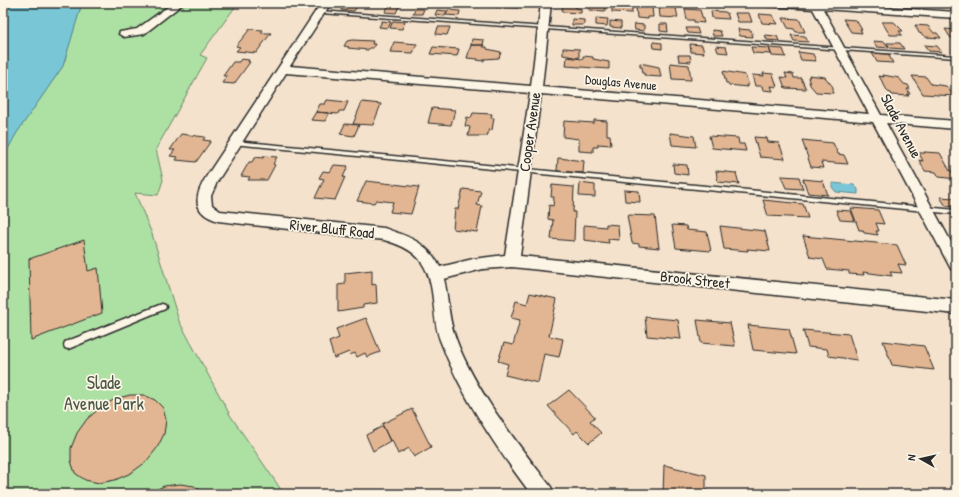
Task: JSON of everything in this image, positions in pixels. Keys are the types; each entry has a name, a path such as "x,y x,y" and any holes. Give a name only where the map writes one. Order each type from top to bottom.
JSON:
{"street":[{"path":"124,34 140,32 179,3"},
{"name":"Cooper Avenue","path":"512,261 536,90 546,3"},
{"path":"767,3 956,15"},
{"name":"Slade Avenue","path":"816,5 879,118 956,265"},
{"name":"River Bluff Road","path":"323,7 203,194 204,203 214,214 226,218 389,236 404,241 424,253 436,276 447,337 475,394 515,457 544,494"},
{"name":"Douglas Avenue","path":"283,69 956,125"},
{"name":"Brook Street","path":"436,276 450,270 487,263 512,261 956,306"}],"lane":[{"path":"323,7 544,27 956,57"},
{"path":"235,143 956,212"},
{"path":"68,345 162,307"}],"green space":[{"name":"Slade Avenue Park","path":"82,3 238,3 200,55 207,58 156,149 163,180 158,195 135,193 152,234 179,321 230,415 284,494 3,494 3,158 16,134 63,66"}],"water":[{"path":"3,3 82,3 63,66 16,134 3,158"},
{"path":"832,183 854,185 858,189 858,194 836,192 832,187"}],"building":[{"path":"452,3 472,3 471,6 468,7 451,6"},
{"path":"496,3 519,3 518,8 495,7"},
{"path":"563,3 575,3 576,8 581,9 581,13 562,12"},
{"path":"589,3 605,4 605,11 589,10"},
{"path":"345,4 358,5 354,11 341,10"},
{"path":"389,5 399,6 396,13 385,12"},
{"path":"612,6 632,8 632,13 612,12"},
{"path":"636,6 652,7 653,17 648,17 648,19 637,18"},
{"path":"659,7 676,8 678,18 660,17"},
{"path":"415,9 424,9 422,14 413,14"},
{"path":"685,9 700,10 704,23 694,22 694,20 687,20"},
{"path":"437,10 447,11 445,16 435,15"},
{"path":"448,10 460,11 459,16 446,15"},
{"path":"711,11 725,12 727,13 729,19 712,18"},
{"path":"735,13 749,13 752,22 738,22"},
{"path":"759,14 772,15 778,24 762,23"},
{"path":"596,18 608,19 607,26 596,25"},
{"path":"783,18 799,19 805,32 796,32 794,29 788,28"},
{"path":"572,19 584,20 584,25 572,25"},
{"path":"843,19 856,20 862,30 860,29 862,33 851,32"},
{"path":"382,21 391,22 388,28 379,27"},
{"path":"393,21 405,22 402,29 390,28"},
{"path":"610,21 621,22 621,28 610,27"},
{"path":"882,22 894,22 903,31 899,31 902,35 890,35"},
{"path":"634,24 644,25 644,31 635,30"},
{"path":"660,24 667,24 668,32 660,31"},
{"path":"915,25 928,26 941,38 925,37 919,33"},
{"path":"438,27 450,27 447,35 436,34"},
{"path":"686,28 697,28 699,34 688,33"},
{"path":"250,29 263,30 261,33 271,33 256,53 236,51 240,47 236,46"},
{"path":"738,29 751,30 753,37 740,36"},
{"path":"945,29 956,30 956,40 950,37"},
{"path":"712,30 720,31 722,36 713,36"},
{"path":"765,35 777,36 779,41 767,40"},
{"path":"791,35 805,36 808,42 794,41"},
{"path":"472,39 484,40 483,45 471,45"},
{"path":"347,41 373,41 372,44 375,44 373,48 369,48 368,50 348,48 349,47 344,46"},
{"path":"873,41 885,42 889,48 877,47"},
{"path":"394,42 417,44 413,53 390,52"},
{"path":"653,42 662,43 662,49 654,48"},
{"path":"887,43 900,43 904,49 890,48"},
{"path":"690,44 702,45 704,53 691,52"},
{"path":"471,45 484,45 483,47 487,47 487,49 501,52 499,58 484,59 484,61 467,58"},
{"path":"924,45 937,46 942,52 929,51"},
{"path":"716,46 726,47 728,53 718,52"},
{"path":"433,47 459,49 457,56 430,54"},
{"path":"751,47 769,48 771,54 753,53"},
{"path":"563,48 579,49 579,58 563,55"},
{"path":"769,48 783,49 786,57 772,56"},
{"path":"798,52 813,54 816,61 801,60"},
{"path":"872,53 888,54 893,63 877,62"},
{"path":"678,55 690,55 691,62 679,61"},
{"path":"583,56 593,57 593,59 609,62 609,69 566,66 567,57 583,59"},
{"path":"241,59 249,60 248,62 250,62 234,84 222,83 227,76 223,76 233,62 239,62"},
{"path":"640,63 659,67 661,77 645,76 645,74 643,74 642,67 640,67"},
{"path":"670,63 689,65 691,80 672,79"},
{"path":"723,71 745,75 749,85 746,85 747,87 729,85 726,83"},
{"path":"763,73 773,74 777,87 771,86 773,91 763,90 762,86 755,86 752,75 764,76"},
{"path":"785,73 793,74 794,78 801,78 806,89 785,88 781,77 787,78"},
{"path":"809,75 825,77 833,87 833,93 816,92 810,85"},
{"path":"883,75 899,78 904,84 908,85 910,89 907,89 910,94 907,94 909,96 892,95 888,92 879,76 884,77"},
{"path":"912,76 926,77 931,84 946,86 954,96 923,94"},
{"path":"327,100 348,102 344,111 339,111 338,114 316,112 320,104 325,104"},
{"path":"362,102 381,104 373,125 353,124"},
{"path":"432,108 455,110 451,125 428,123"},
{"path":"316,112 329,113 325,121 311,120"},
{"path":"473,113 492,114 491,118 494,118 492,130 489,129 487,136 468,136 470,127 465,126 467,117 471,118"},
{"path":"594,120 607,121 607,135 610,135 611,145 598,144 598,147 593,147 593,152 579,151 579,139 563,137 564,121 594,123"},
{"path":"345,124 359,125 354,136 340,134"},
{"path":"670,133 694,136 696,147 672,145"},
{"path":"181,134 205,137 203,140 211,141 196,162 176,160 178,157 170,156 175,150 170,150"},
{"path":"709,136 738,138 739,144 744,144 746,151 712,148"},
{"path":"754,137 767,138 768,142 779,143 785,159 760,157"},
{"path":"802,140 833,143 838,154 844,155 848,164 821,162 823,168 811,167"},
{"path":"924,152 940,153 950,171 955,171 956,179 939,177 936,172 925,171 919,160 923,161 919,153 925,153"},
{"path":"264,156 277,157 273,164 275,165 267,180 248,180 250,177 241,176 249,162 252,162 255,157 263,158"},
{"path":"558,158 584,161 583,173 557,171"},
{"path":"673,164 687,165 688,175 674,173"},
{"path":"334,165 348,166 335,200 315,198 324,179 319,178 323,171 330,172"},
{"path":"716,171 736,173 739,184 718,182"},
{"path":"781,176 799,177 803,189 786,188"},
{"path":"803,179 823,181 828,195 808,193"},
{"path":"366,181 419,187 411,214 390,212 393,202 376,200 374,203 357,201"},
{"path":"580,183 595,185 595,197 579,196"},
{"path":"552,185 574,187 574,241 551,239 553,220 548,219 549,205 553,206 554,197 551,197"},
{"path":"463,189 481,191 477,205 482,206 477,232 453,229 455,209 458,209"},
{"path":"624,190 639,191 640,202 625,201"},
{"path":"940,197 955,198 956,207 946,206"},
{"path":"763,200 803,204 808,218 768,216"},
{"path":"851,208 878,210 884,224 876,223 879,231 876,231 878,235 864,233 863,230 859,230"},
{"path":"836,210 851,211 855,221 840,220"},
{"path":"627,215 655,216 659,248 639,246 639,244 632,243"},
{"path":"606,224 618,225 619,240 608,239 609,243 584,240 584,225 606,227"},
{"path":"672,225 686,226 687,230 707,232 711,251 676,248"},
{"path":"720,226 765,231 770,251 724,249"},
{"path":"803,236 897,245 906,265 898,264 902,273 890,272 892,276 863,272 864,275 849,274 849,271 827,269 823,259 810,257"},
{"path":"84,240 88,271 98,268 102,313 31,340 29,259"},
{"path":"372,270 372,285 376,284 377,303 363,305 363,308 338,312 338,285 345,284 345,273"},
{"path":"530,293 557,299 549,336 563,339 559,357 544,354 538,383 505,375 508,364 498,361 504,343 513,345 520,320 511,318 516,301 527,304"},
{"path":"645,317 678,320 681,339 647,336"},
{"path":"366,318 380,352 367,357 365,353 357,357 355,353 350,355 349,352 334,358 329,342 339,338 336,329"},
{"path":"697,320 730,323 735,346 701,343"},
{"path":"748,325 789,329 796,354 753,350"},
{"path":"803,330 849,334 857,360 829,356 827,349 808,347"},
{"path":"883,341 924,346 934,370 892,365"},
{"path":"569,390 595,417 590,421 601,433 589,443 577,431 574,434 548,406"},
{"path":"130,395 144,395 155,400 163,408 166,420 164,434 157,448 146,462 131,473 115,480 99,483 85,480 75,473 71,461 71,448 77,433 87,419 100,408 115,399"},
{"path":"412,409 431,447 414,457 409,448 398,454 392,440 390,441 382,424"},
{"path":"383,426 390,441 373,451 366,435"},
{"path":"664,465 706,475 706,494 663,494"},
{"path":"180,484 194,486 206,494 147,494 164,486"}]}
